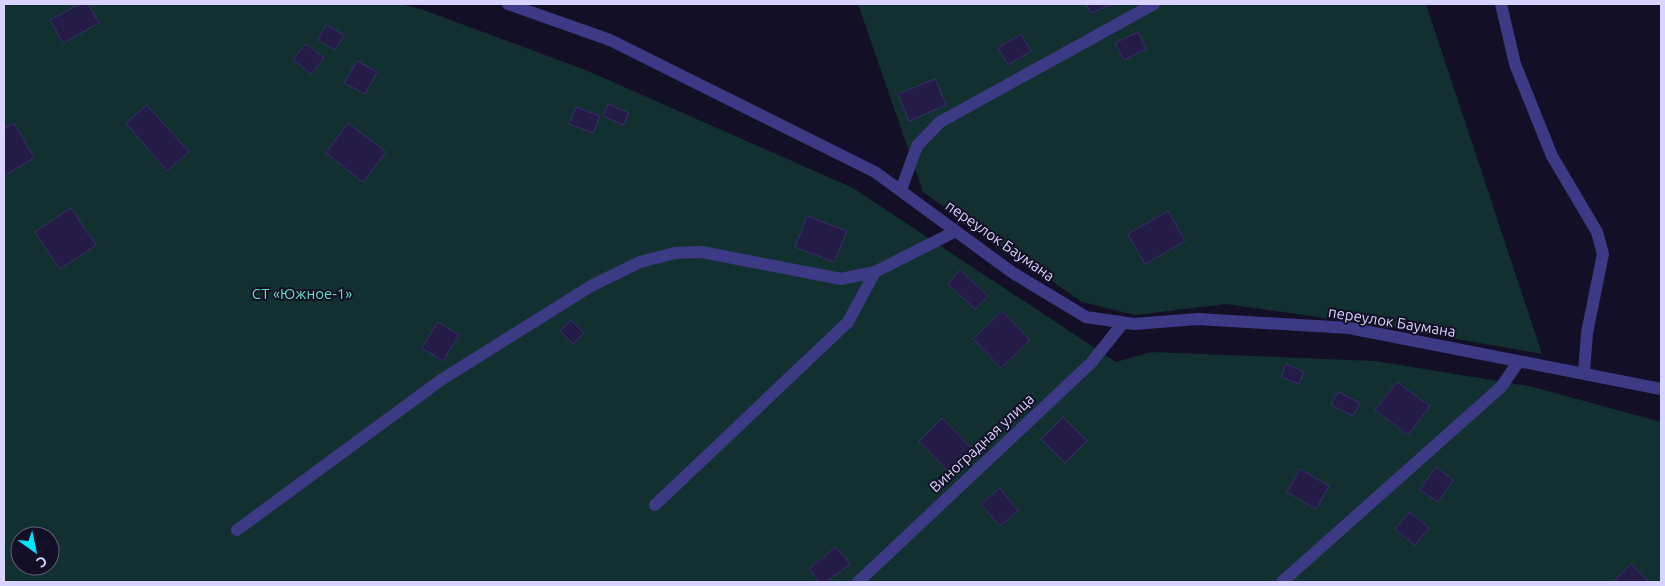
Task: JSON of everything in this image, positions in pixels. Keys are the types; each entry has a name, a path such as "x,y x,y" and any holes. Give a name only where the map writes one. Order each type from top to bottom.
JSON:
{"street":[{"name":"переулок Баумана","path":"508,4 610,40 875,172 1013,274 1086,317 1134,324 1198,319 1348,328 1661,389"},
{"path":"901,190 917,146 940,122 1154,4"},
{"path":"1502,4 1515,64 1552,156 1597,232 1603,254 1587,333 1584,373"},
{"path":"237,530 441,380 591,286 640,262 675,253 702,252 841,279 876,272 956,231"},
{"path":"655,505 848,322 876,272"},
{"name":"Виноградная улица","path":"858,582 1091,363 1123,323"},
{"path":"1282,582 1500,387 1519,361"}],"green space":[{"name":"СТ «Южное-1»","path":"4,4 399,4 421,9 588,71 853,188 1116,362 1151,352 1376,361 1533,387 1661,422 1661,582 4,582"},
{"path":"858,4 1426,4 1542,354 1389,327 1226,304 1135,315 1082,302 923,192"}],"building":[{"path":"80,4 88,4 99,23 63,43 50,20"},
{"path":"1086,4 1112,4 1091,13"},
{"path":"326,25 344,35 335,50 318,40"},
{"path":"1138,32 1146,49 1124,60 1115,43"},
{"path":"1021,34 1031,51 1008,65 998,48"},
{"path":"306,44 324,58 311,74 293,59"},
{"path":"357,61 377,72 365,94 344,83"},
{"path":"935,79 946,105 909,121 898,94"},
{"path":"608,104 629,113 623,125 603,116"},
{"path":"147,105 189,152 167,171 126,123"},
{"path":"576,107 600,116 593,133 569,124"},
{"path":"14,123 34,158 4,176 4,129"},
{"path":"348,123 386,152 363,182 326,153"},
{"path":"71,208 96,245 60,269 35,232"},
{"path":"1168,211 1185,241 1145,264 1128,234"},
{"path":"807,216 847,231 834,262 795,247"},
{"path":"960,270 988,296 975,309 948,284"},
{"path":"1002,311 1030,340 1001,368 973,339"},
{"path":"571,320 584,333 573,344 560,331"},
{"path":"438,322 459,335 443,361 422,348"},
{"path":"1286,364 1304,372 1299,384 1281,377"},
{"path":"1397,382 1430,406 1408,435 1375,410"},
{"path":"1338,392 1360,403 1353,416 1331,405"},
{"path":"1063,417 1087,441 1065,463 1041,439"},
{"path":"942,418 975,452 952,475 919,441"},
{"path":"1436,467 1453,480 1438,502 1420,490"},
{"path":"1300,469 1329,486 1316,509 1287,492"},
{"path":"1000,488 1018,511 1000,526 981,504"},
{"path":"1410,512 1429,528 1415,545 1395,529"},
{"path":"836,547 850,564 826,582 820,582 809,569"},
{"path":"1631,564 1649,582 1613,582"}]}
